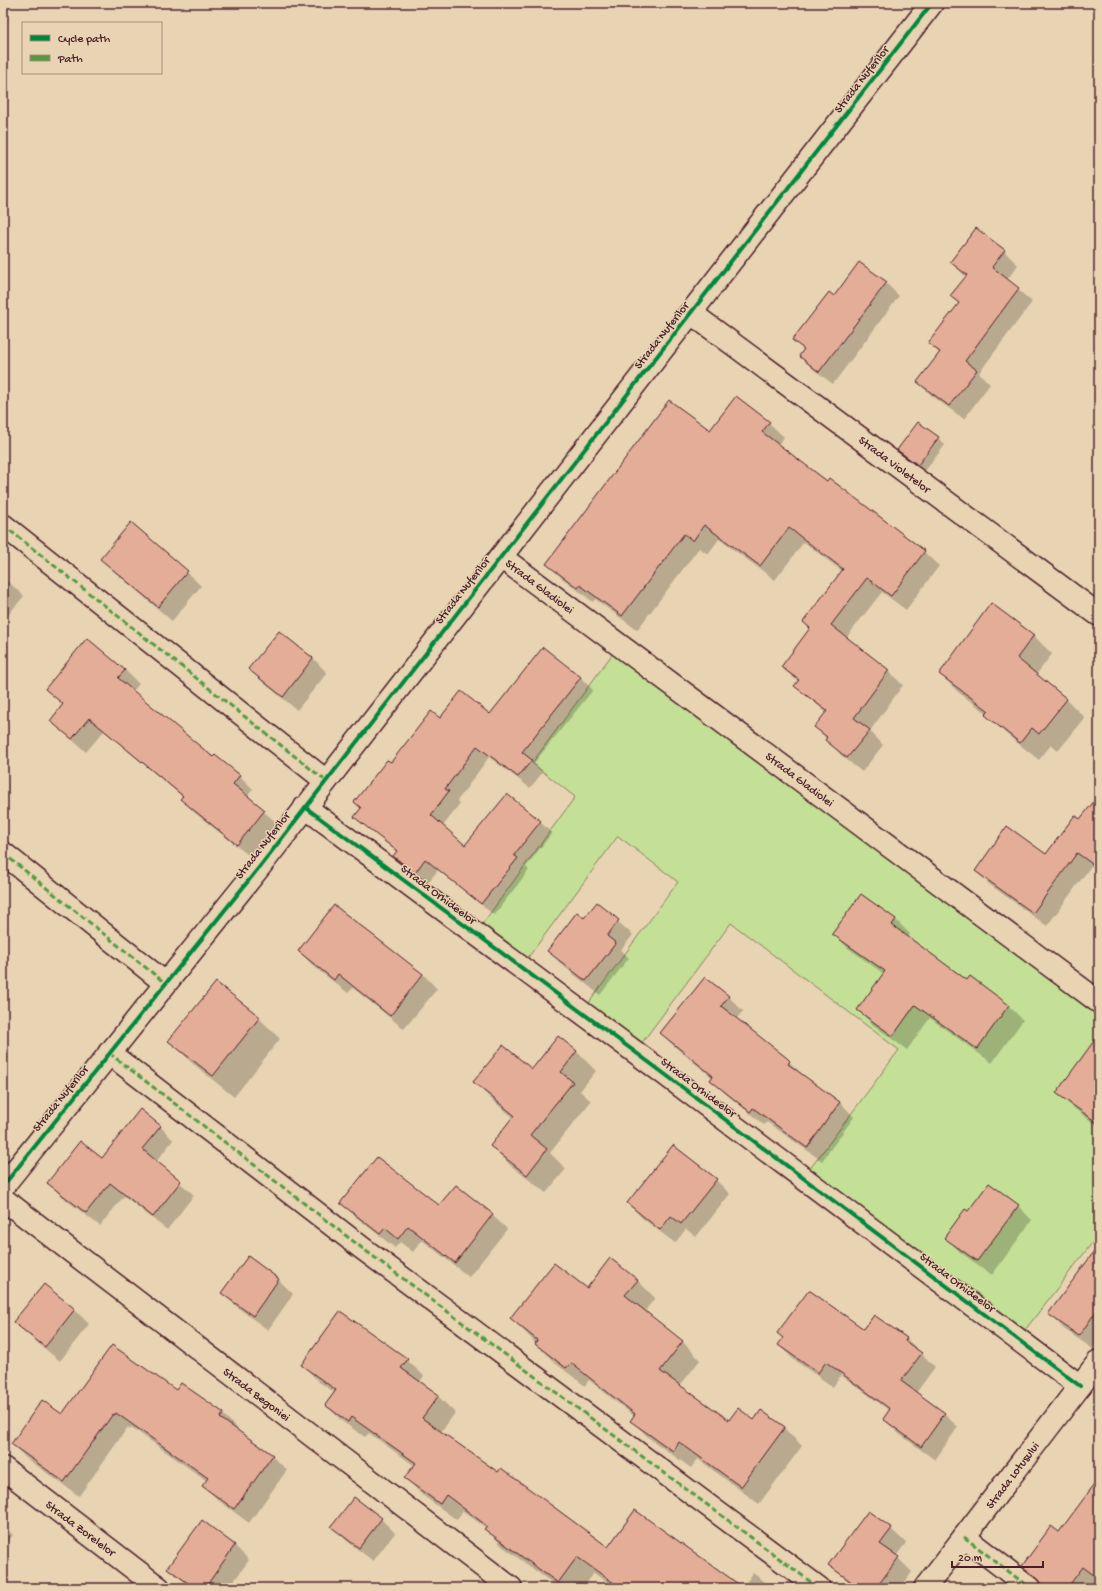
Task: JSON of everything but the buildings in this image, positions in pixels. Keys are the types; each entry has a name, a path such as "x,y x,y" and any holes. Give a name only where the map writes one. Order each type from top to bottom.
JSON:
{"street":[{"name":"Strada Nuferilor","path":"3,1186 305,807 932,3"},
{"name":"Strada Violetelor","path":"691,313 1099,615"},
{"path":"3,525 326,780"},
{"name":"Strada Gladiolei","path":"501,557 1099,1002"},
{"name":"Strada Orhideelor","path":"305,807 665,1074 1080,1386"},
{"path":"3,853 165,984"},
{"path":"109,1053 362,1248 819,1588"},
{"name":"Strada Begoniei","path":"3,1199 511,1588"},
{"name":"Strada Lotusului","path":"925,1588 1099,1361"},
{"name":"Strada Zorelelor","path":"3,1468 160,1588"},
{"path":"964,1537 1030,1588"}],"green space":[{"path":"619,645 1099,1002 1099,1234 1018,1339 803,1178 899,1050 731,923 635,1052 582,1012 678,882 618,836 521,967 475,934 575,797 532,763"}],"marked path":[{"path":"3,525 326,781"},
{"path":"3,853 165,983"},
{"path":"109,1053 362,1248 819,1588"},
{"path":"964,1537 1030,1588"}],"cycle path":[{"path":"3,1186 261,865 932,3"},
{"path":"305,807 658,1069 1080,1386"}]}
